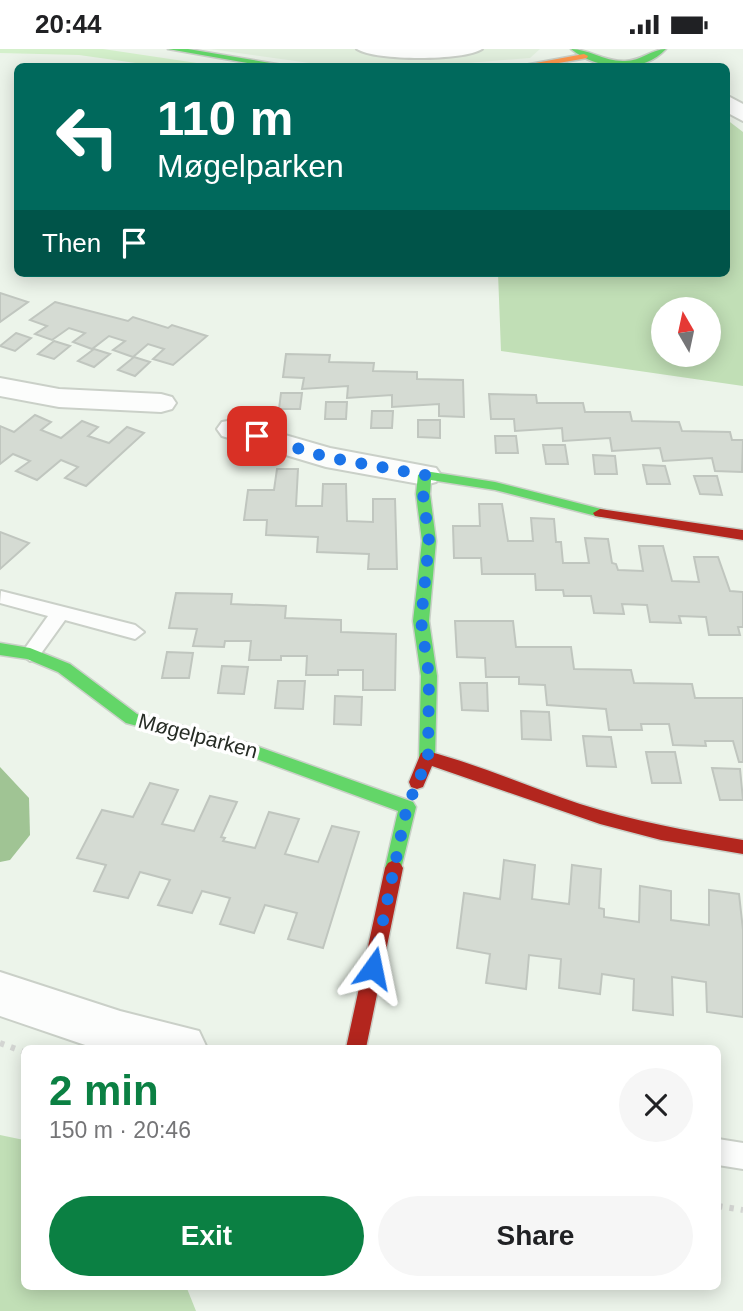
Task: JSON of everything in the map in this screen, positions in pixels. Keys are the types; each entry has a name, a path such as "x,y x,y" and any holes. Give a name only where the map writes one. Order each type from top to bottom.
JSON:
{"street":[{"path":"172,49 264,63"},
{"path":"535,63 580,52 610,62 633,63 651,59 662,49"},
{"path":"0,387 59,398 161,403"},
{"path":"233,429 326,457 425,475 463,477 536,493 611,517 713,528 743,535"},
{"path":"357,1045 407,807 428,758 429,676 421,621 429,541 423,494 425,475"},
{"name":"Møgelparken","path":"0,649 30,654 64,668 132,719 248,748 407,807"},
{"path":"428,758 471,768 561,804 682,839 743,847"},
{"path":"0,994 120,1034 169,1045"}],"lane":[{"path":"362,49 395,54 450,54 477,49"},
{"path":"1,597 135,632"},
{"path":"30,654 60,613"},
{"path":"721,1152 743,1156"}],"path":[{"path":"0,1043 21,1051"},
{"path":"721,1206 743,1210"}],"shaded area":[{"path":"0,49 103,49 197,63 136,63 79,55 0,53"},
{"path":"210,49 540,49 530,58 468,63 310,63"},
{"path":"730,122 743,132 743,386 501,351 498,277 730,277"},
{"path":"0,767 29,798 30,835 10,860 0,862"},
{"path":"0,1135 21,1139 21,1290 188,1290 196,1311 0,1311"}],"building":[{"path":"0,293 28,302 0,322"},
{"path":"55,302 128,321 133,317 168,328 172,325 207,336 173,365 153,359 164,349 148,344 133,357 113,350 125,341 109,336 92,349 73,342 85,333 69,328 52,340 35,334 47,326 30,320"},
{"path":"16,333 31,338 15,351 0,346"},
{"path":"54,341 70,346 54,359 38,354"},
{"path":"94,349 110,354 94,367 78,361"},
{"path":"286,354 330,355 329,362 374,363 373,371 417,372 417,379 463,380 464,417 439,416 439,404 392,407 392,395 347,398 348,386 302,389 304,378 283,377"},
{"path":"134,357 150,362 135,376 118,370"},
{"path":"281,393 302,393 300,409 279,409"},
{"path":"489,394 536,395 537,403 583,403 585,412 630,412 632,421 679,422 682,431 730,432 732,440 743,440 742,472 715,471 712,458 663,461 660,448 612,451 610,438 563,441 562,428 515,431 514,419 491,419"},
{"path":"326,402 347,402 346,419 325,419"},
{"path":"372,411 393,411 392,428 371,428"},
{"path":"35,415 51,422 41,430 61,438 82,421 98,427 88,436 109,443 127,427 144,433 86,486 65,478 78,467 61,460 37,480 16,471 30,461 13,454 0,464 0,426 14,432"},
{"path":"418,420 440,420 440,438 418,437"},
{"path":"495,436 516,436 518,453 496,453"},
{"path":"543,445 565,445 568,464 546,464"},
{"path":"593,455 615,456 617,474 595,474"},
{"path":"643,465 665,466 670,484 647,484"},
{"path":"277,469 298,469 296,506 322,506 323,484 346,484 347,521 373,522 373,499 395,499 397,569 368,569 369,554 317,552 318,537 266,535 267,520 244,520 248,490 274,490"},
{"path":"694,476 717,476 722,495 700,494"},
{"path":"479,504 502,504 508,541 533,541 531,518 554,519 556,542 561,542 563,563 589,563 585,538 608,539 612,563 616,564 618,570 643,571 639,546 663,546 672,581 699,582 694,557 718,557 730,591 743,592 743,627 738,627 740,635 709,635 706,617 679,616 681,623 650,622 647,605 622,604 624,614 594,613 591,596 564,596 563,590 536,590 535,574 482,574 481,558 454,558 453,526 480,526"},
{"path":"0,532 29,543 0,569"},
{"path":"176,593 232,594 231,604 286,606 285,618 341,620 341,632 396,634 395,690 363,690 363,670 338,670 338,675 306,675 307,656 281,656 281,660 249,660 251,641 225,641 224,647 193,646 197,629 169,628"},
{"path":"455,621 513,621 516,647 571,647 574,669 631,670 634,683 692,684 695,698 743,698 743,762 739,762 733,741 705,741 706,746 673,745 669,724 641,724 642,730 609,730 606,709 547,705 545,685 519,684 519,677 486,677 485,658 457,657"},
{"path":"167,652 193,653 189,678 162,678"},
{"path":"222,666 248,667 244,694 218,693"},
{"path":"278,681 305,681 303,709 275,708"},
{"path":"460,683 487,683 488,711 462,710"},
{"path":"335,696 362,697 361,725 334,724"},
{"path":"521,711 549,712 551,740 522,739"},
{"path":"583,736 611,737 616,767 587,766"},
{"path":"646,752 675,752 681,783 652,783"},
{"path":"712,768 740,769 743,800 720,800"},
{"path":"150,783 178,790 162,824 194,831 210,796 237,802 221,837 225,838 223,841 255,848 269,812 299,819 285,854 318,862 332,826 359,832 323,948 288,939 297,913 265,905 254,933 220,924 230,898 202,891 192,913 158,905 170,880 140,872 128,898 94,891 106,865 77,858 102,810 133,817"},
{"path":"504,860 535,865 532,899 569,904 572,865 601,869 599,908 604,909 604,917 639,922 640,886 671,891 671,920 709,925 709,890 739,894 743,930 743,1017 707,1012 706,982 672,977 673,1015 633,1010 634,979 602,974 600,994 559,988 561,959 529,955 526,989 486,983 490,954 457,948 464,893 500,899"}],"traffic: fast":[{"path":"172,49 264,63"},
{"path":"575,49 596,59 614,63"},
{"path":"636,63 654,57 662,49"},
{"path":"427,758 429,676 421,621 429,541 423,494 425,475 495,486 600,513"},
{"path":"0,649 30,654 64,668 132,719 248,749 407,807 394,868"}],"traffic: slow":[{"path":"542,63 584,56"}],"traffic: jam":[{"path":"600,513 743,535"},
{"path":"417,782 427,758 466,769 600,817 661,832 743,847"},
{"path":"357,1045 394,868"}],"route":[{"path":"257,436 326,457 425,475 423,494 429,541 426,594 421,621 429,676 428,758 407,807 373,968"}]}
